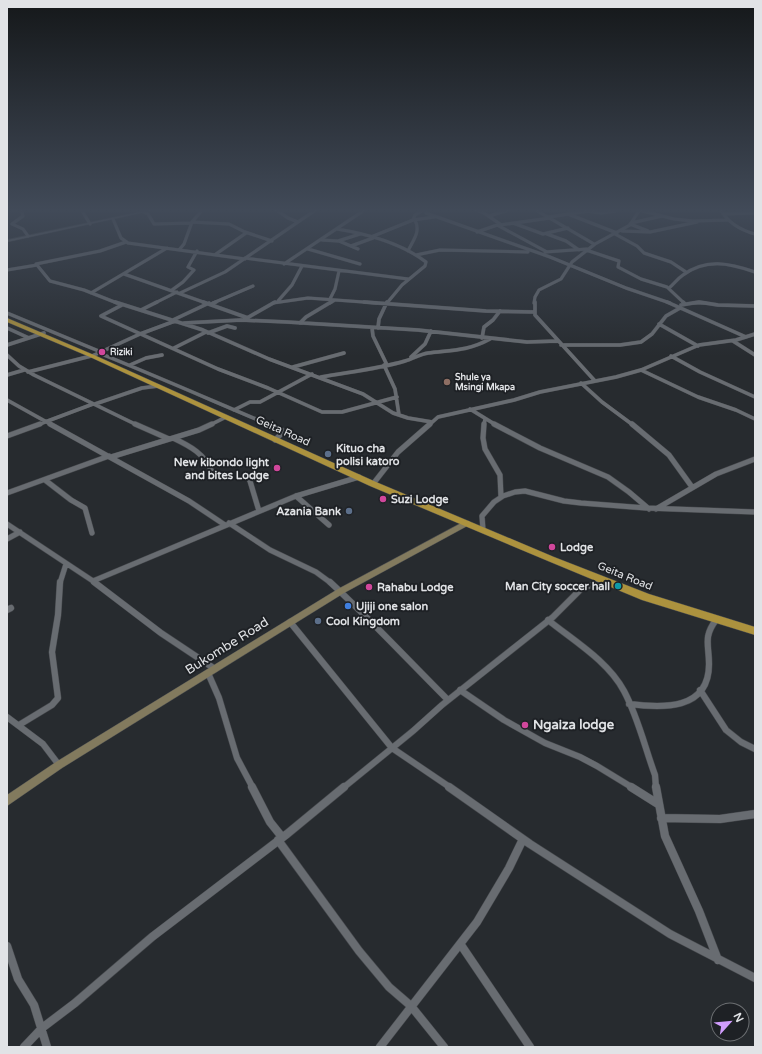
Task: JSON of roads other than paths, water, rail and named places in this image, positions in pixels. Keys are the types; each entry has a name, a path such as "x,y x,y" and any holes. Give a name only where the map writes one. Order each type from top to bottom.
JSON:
{"highway":[{"name":"Geita Road","path":"7,320 45,333 96,354 158,386 373,484 608,582 646,597 755,631"}],"main road":[{"name":"Bukombe Road","path":"7,801 59,766 341,591 467,523"}],"street":[{"path":"7,270 64,258"},
{"path":"91,292 150,258"},
{"path":"172,290 183,282 194,270 188,267 193,258"},
{"path":"141,310 225,272 245,258"},
{"path":"246,258 408,279"},
{"path":"284,264 293,258"},
{"path":"340,258 360,264"},
{"path":"378,328 378,324 387,303 408,279 426,266 425,261 421,258"},
{"path":"552,258 678,307 746,337"},
{"path":"578,258 570,265 561,279 539,290 535,297 535,316 595,381"},
{"path":"612,258 618,261 618,267 641,279 669,288 685,304"},
{"path":"660,258 671,262 686,272"},
{"path":"669,288 686,272 706,264 722,262 755,272"},
{"path":"35,264 40,266 50,281 91,292 122,305 207,332 363,394 393,413 408,418 432,422"},
{"path":"246,318 277,302 286,294 296,282 302,266"},
{"path":"330,299 336,289 336,280 339,271"},
{"path":"124,274 179,292 253,321"},
{"path":"7,375 96,354 253,286"},
{"path":"277,302 308,298 535,312"},
{"path":"300,323 306,317 335,300"},
{"path":"561,345 638,343 645,340 666,316 678,307 685,304 699,302 718,305 755,306"},
{"path":"122,305 101,316 218,369 322,412 342,412 397,397"},
{"path":"482,338 484,327 493,320 500,311"},
{"path":"7,313 45,333"},
{"path":"182,323 253,321 300,323 431,331 490,339 527,342 558,341"},
{"path":"660,324 698,346"},
{"path":"174,348 207,332 227,326 235,328"},
{"path":"7,328 29,338"},
{"path":"372,328 373,336 395,390 399,415"},
{"path":"408,360 425,344 431,331"},
{"path":"7,345 45,333"},
{"path":"373,484 398,452 438,417 641,370 671,356 698,346 733,341 755,334"},
{"path":"320,378 408,360 427,353 453,351 479,345 490,339"},
{"path":"733,341 755,355"},
{"path":"293,367 344,353"},
{"path":"96,354 130,365 282,430 282,433 275,440"},
{"path":"130,365 146,358 162,355"},
{"path":"7,356 26,371 149,431 171,438 201,454 208,462 212,472"},
{"path":"671,356 700,372 755,397"},
{"path":"641,370 698,397 754,417"},
{"path":"234,410 247,403 260,402 312,374"},
{"path":"581,383 601,402 668,454 692,487"},
{"path":"7,436 142,388 158,386"},
{"path":"7,400 199,506 270,550 316,572 341,591 448,700"},
{"path":"470,409 485,419 547,452 608,476 650,508"},
{"path":"7,493 110,456 200,430 226,417"},
{"path":"485,419 483,438 485,450 500,475 501,497"},
{"path":"656,509 692,487 738,464 755,459"},
{"path":"247,476 250,481 259,511"},
{"path":"93,581 192,541 227,524 296,496 359,477"},
{"path":"45,480 71,500 85,508 92,533"},
{"path":"483,530 482,516 491,503 501,497 528,490 556,499 579,503 656,509 755,512"},
{"path":"296,496 329,525"},
{"path":"7,524 93,581 212,671 237,758 280,839 360,951 389,987 411,1006 444,1047"},
{"path":"7,539 20,532"},
{"path":"19,725 52,705 58,698 52,653 58,617 61,572 66,564"},
{"path":"24,1047 42,1028 75,1003 152,937 280,839 392,748 460,690 548,620 568,603 583,587 608,582"},
{"path":"548,620 612,674 624,691 655,775 658,804 665,836 700,911 718,960"},
{"path":"629,704 670,707 683,704 696,696 706,683 709,666 707,650 708,633 716,620"},
{"path":"290,622 392,748 523,839 670,934 755,978"},
{"path":"460,690 504,720 545,743 580,757 597,766 658,804"},
{"path":"700,690 726,730 740,742 755,749"},
{"path":"7,717 43,744 56,759 59,766"},
{"path":"661,818 682,817 725,819 741,818 755,814"},
{"path":"380,1047 411,1006 461,945 488,907 513,863 523,839"},
{"path":"461,945 530,1047"},
{"path":"7,946 18,979 34,1005 47,1047"}],"place":[{"name":"Riziki","path":"102,352"},
{"name":"Shule ya Msingi Mkapa","path":"447,382"},
{"name":"Kituo cha polisi katoro","path":"328,454"},
{"name":"New kibondo light and bites Lodge","path":"277,468"},
{"name":"Suzi Lodge","path":"383,499"},
{"name":"Azania Bank","path":"349,511"},
{"name":"Lodge","path":"552,547"},
{"name":"Man City soccer hall","path":"618,586"},
{"name":"Rahabu Lodge","path":"369,587"},
{"name":"Ujiji one salon","path":"348,606"},
{"name":"Cool Kingdom","path":"318,621"},
{"name":"Ngaiza lodge","path":"525,725"}]}
